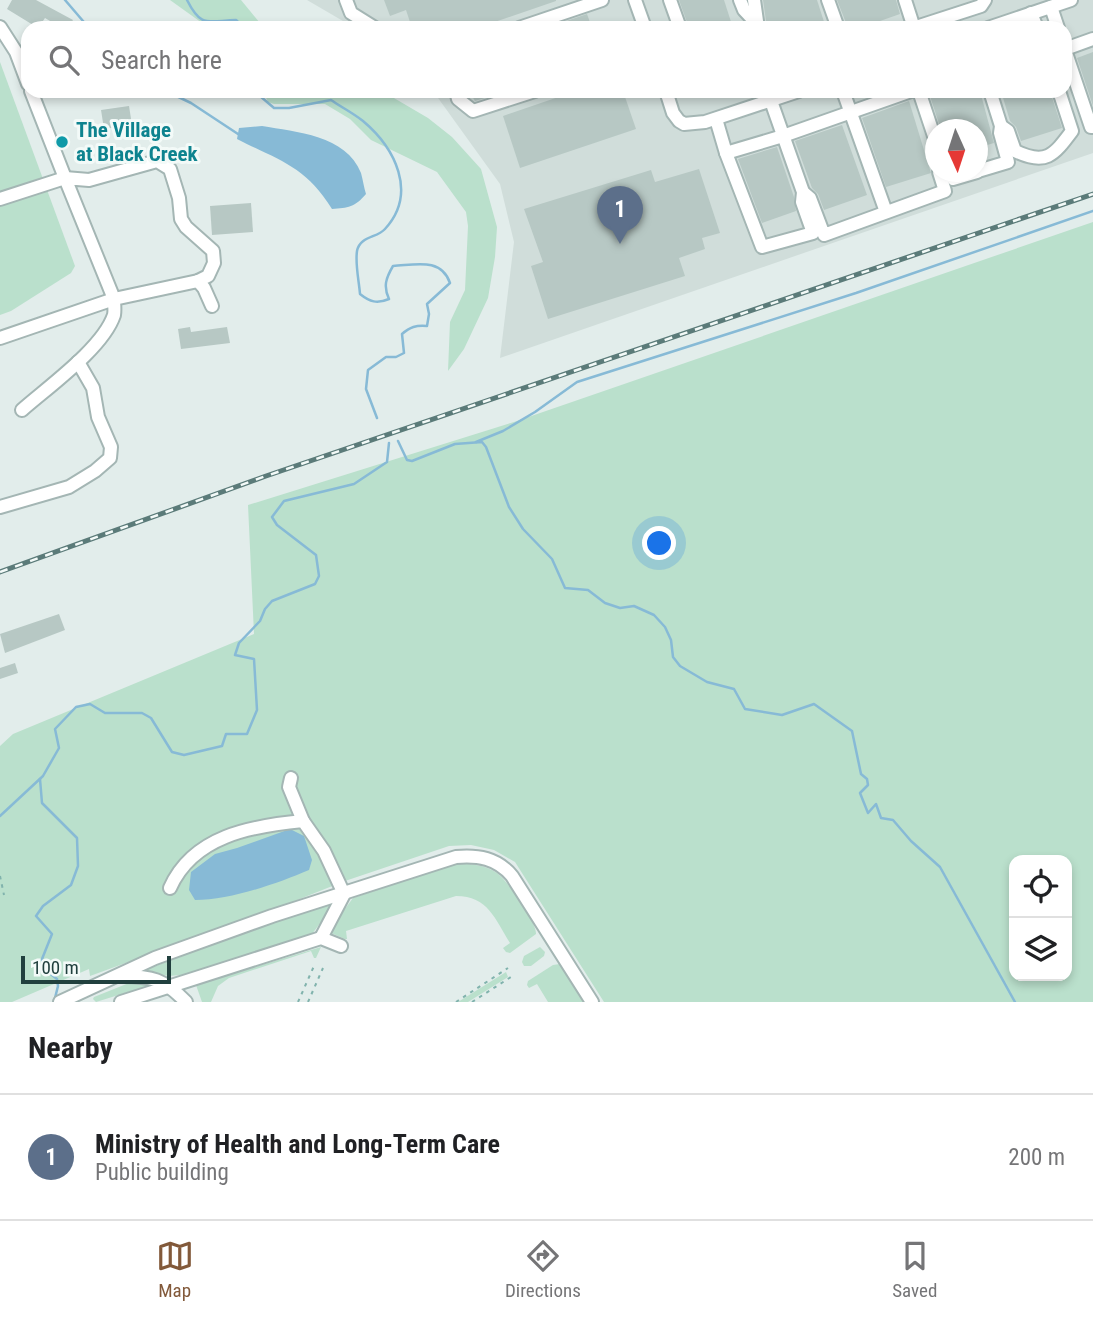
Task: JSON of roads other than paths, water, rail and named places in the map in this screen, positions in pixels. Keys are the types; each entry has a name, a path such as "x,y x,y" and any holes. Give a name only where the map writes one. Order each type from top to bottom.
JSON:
{"street":[{"path":"346,0 351,13 364,21"},
{"path":"540,21 602,0"},
{"path":"636,0 643,21"},
{"path":"670,0 678,21"},
{"path":"740,0 753,21"},
{"path":"754,0 757,21"},
{"path":"828,0 836,21"},
{"path":"905,0 919,21"},
{"path":"912,0 920,21"},
{"path":"937,21 981,6 985,0"},
{"path":"1003,21 1027,10 1051,7 1072,0"},
{"path":"1051,7 1056,21"},
{"path":"1027,10 1033,21"},
{"path":"0,27 21,65"},
{"path":"1072,47 1093,39"},
{"path":"1072,71 1093,127"},
{"path":"22,410 78,362 98,341 114,313 114,299 34,98"},
{"path":"458,98 473,111 513,98"},
{"path":"668,98 678,121 696,124 773,98"},
{"path":"716,119 762,247 813,233 802,202 803,192 783,136 778,98"},
{"path":"845,98 886,212"},
{"path":"726,153 891,98"},
{"path":"921,98 928,119"},
{"path":"988,168 1008,162 992,98"},
{"path":"1001,126 1008,131 1015,151 1031,158 1048,156 1060,147 1072,131 1061,98"},
{"path":"0,200 65,178 89,180 158,161 170,169 179,198 181,219 186,227 213,251 214,262 208,276 198,281 114,299 0,338"},
{"path":"803,192 810,198 824,235 945,191 942,182"},
{"path":"198,281 212,306"},
{"path":"0,507 69,487 110,458 111,447 99,417 93,388 78,362"},
{"path":"291,778 289,787 303,821 324,850 344,894"},
{"path":"170,888 177,873 194,853 217,839 283,823 303,821"},
{"path":"60,1002 82,998 92,987 155,958 456,857 474,855 504,867 512,876 592,1002"},
{"path":"321,938 344,894"},
{"path":"127,1000 321,938 341,946"},
{"path":"117,976 156,978 172,987 186,1002"},
{"path":"127,1000 148,999 152,1002"}],"water":[{"path":"262,126 304,133 344,150 361,173 366,194 351,206 332,209 312,183 301,174 279,159 237,139 239,128"},
{"path":"290,829 304,836 312,860 309,870 238,894 195,900 189,890 191,872 215,854"}],"waterway":[{"path":"65,0 83,21"},
{"path":"187,0 196,15 206,21"},
{"path":"206,21 211,21"},
{"path":"211,21 237,21"},
{"path":"181,98 238,134"},
{"path":"262,98 274,108 331,100 363,121 385,144 393,158 401,186 400,201 395,215 385,229 359,246 356,261 360,294 374,301 389,299 386,282 393,266 434,266 446,275 450,283 427,304 427,326 413,327 402,334 404,353 396,357 386,357 368,370 366,389 377,418"},
{"path":"476,442 503,431 535,412 577,382 856,293 1093,211"},
{"path":"398,441 407,460 412,461 455,444 482,442 509,507 523,529 552,559 565,588 588,590 605,603 620,608 634,606 654,615 665,627 671,640 673,657 680,666 707,682 734,689 745,709 782,715 814,704 852,731 861,774 867,779 868,785 860,793 868,813 876,804 881,818 893,820 911,841 940,867 1015,1002"},
{"path":"0,816 43,776 59,748 55,729 76,707 90,704 105,713 142,713 151,718 172,752 184,755 222,746 226,734 247,734 257,710 254,659 235,655 239,643 260,621 272,601 315,584 319,576 316,555 277,525 272,517 284,501 354,484 387,462 389,443"},
{"path":"40,779 42,803 77,838 78,866 71,885 43,906 36,916 52,934 42,959 43,968 57,979 54,1002"}],"railway":[{"path":"0,572 266,476 1093,194"}],"place":[{"name":"The Village at Black Creek","path":"62,142"},
{"name":"Ministry of Health and Long-Term Care","path":"620,244"}]}
